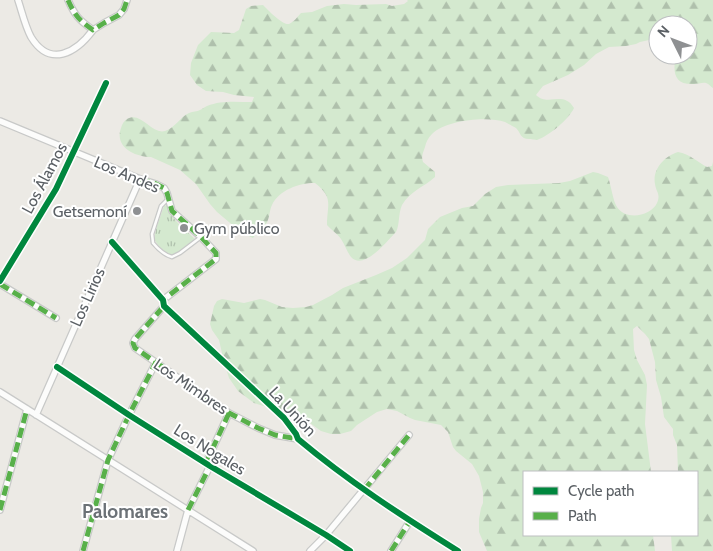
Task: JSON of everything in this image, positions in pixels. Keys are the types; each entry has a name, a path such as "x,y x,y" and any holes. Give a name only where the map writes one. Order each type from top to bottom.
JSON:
{"street":[{"path":"18,0 31,36 37,46 48,53 57,54 70,52 82,44 104,22 119,15 124,9 127,0"},
{"path":"68,0 79,20 94,30"},
{"name":"Los Álamos","path":"0,283 52,196 106,83"},
{"name":"Los Andes","path":"0,121 164,188 172,211 216,253 216,259 164,303"},
{"name":"Los Lirios","path":"36,415 140,179"},
{"name":"La Unión","path":"112,242 164,303 284,418 298,439 329,465 364,490 410,522 458,551"},
{"path":"0,283 56,318"},
{"name":"Los Mimbres","path":"164,303 135,339 133,343 136,348 229,413 275,435 298,439"},
{"path":"83,551 108,460 156,362"},
{"name":"Los Nogales","path":"57,366 129,415 350,551"},
{"path":"0,392 253,551"},
{"path":"0,510 27,409"},
{"path":"177,551 188,510 229,413"},
{"path":"310,551 326,535 409,435"},
{"path":"391,551 410,522"}],"lane":[{"path":"168,199 161,206 152,234 153,243 161,251 172,257 201,237"}],"green space":[{"path":"713,0 713,88 705,83 683,83 675,74 675,65 698,65 698,15 648,15 648,40 626,46 609,47 596,54 584,65 568,75 543,86 536,95 545,100 565,100 574,108 563,122 542,138 537,140 526,139 516,128 505,122 488,119 457,122 438,129 432,134 426,143 422,156 423,162 435,172 435,177 405,200 401,208 396,232 369,258 362,260 356,260 351,257 340,237 327,225 327,197 315,183 290,188 279,195 272,205 266,224 253,238 242,233 217,212 196,184 180,170 151,157 133,153 127,150 120,141 123,124 132,117 142,120 156,130 165,131 190,112 199,111 212,104 252,102 254,97 206,91 197,85 190,75 191,63 198,45 211,32 234,33 239,30 246,9 251,6 263,5 279,20 289,24 301,13 312,12 327,6 386,4 392,6 404,4 408,1"},
{"path":"678,152 690,156 707,167 712,166 713,162 713,551 672,551 671,536 698,536 698,471 678,471 677,445 673,429 664,417 656,380 655,362 649,339 637,326 633,329 634,350 645,375 647,385 645,424 651,471 523,471 523,536 653,536 655,551 487,551 479,532 483,492 479,476 472,464 453,447 448,432 441,425 415,420 397,411 387,409 377,412 351,431 331,434 321,431 303,418 254,403 238,391 229,378 219,340 210,324 217,301 222,299 244,303 260,299 282,307 293,308 313,305 343,288 392,268 407,258 425,240 428,229 440,217 462,208 473,206 485,194 496,187 559,183 593,172 608,177 617,207 621,211 632,215 644,214 654,207 658,200 655,178 658,168 664,160"},
{"path":"167,205 175,220 196,240 173,256 157,244 154,238 164,206"}],"marked path":[{"path":"68,0 78,17 93,30 119,15 124,9 127,0"},
{"path":"140,179 164,188 172,211 216,253 216,259 163,300"},
{"path":"0,284 56,318"},
{"path":"164,306 284,418 298,439 275,435 229,413 135,348 133,343 135,339 164,306"},
{"path":"83,551 108,460 156,362"},
{"path":"0,510 27,409"},
{"path":"206,463 229,413"},
{"path":"364,490 409,435"},
{"path":"188,510 210,466"},
{"path":"391,551 410,521"}],"cycle path":[{"path":"0,281 56,189 106,83"},
{"path":"112,242 163,300 164,306 284,418 298,439 376,498 458,551"},
{"path":"57,367 210,466 350,551"}],"place":[{"name":"Getsemoní","path":"137,211"},
{"name":"Gym público","path":"184,228"}],"district":[{"name":"Palomares","path":"125,511"}]}
